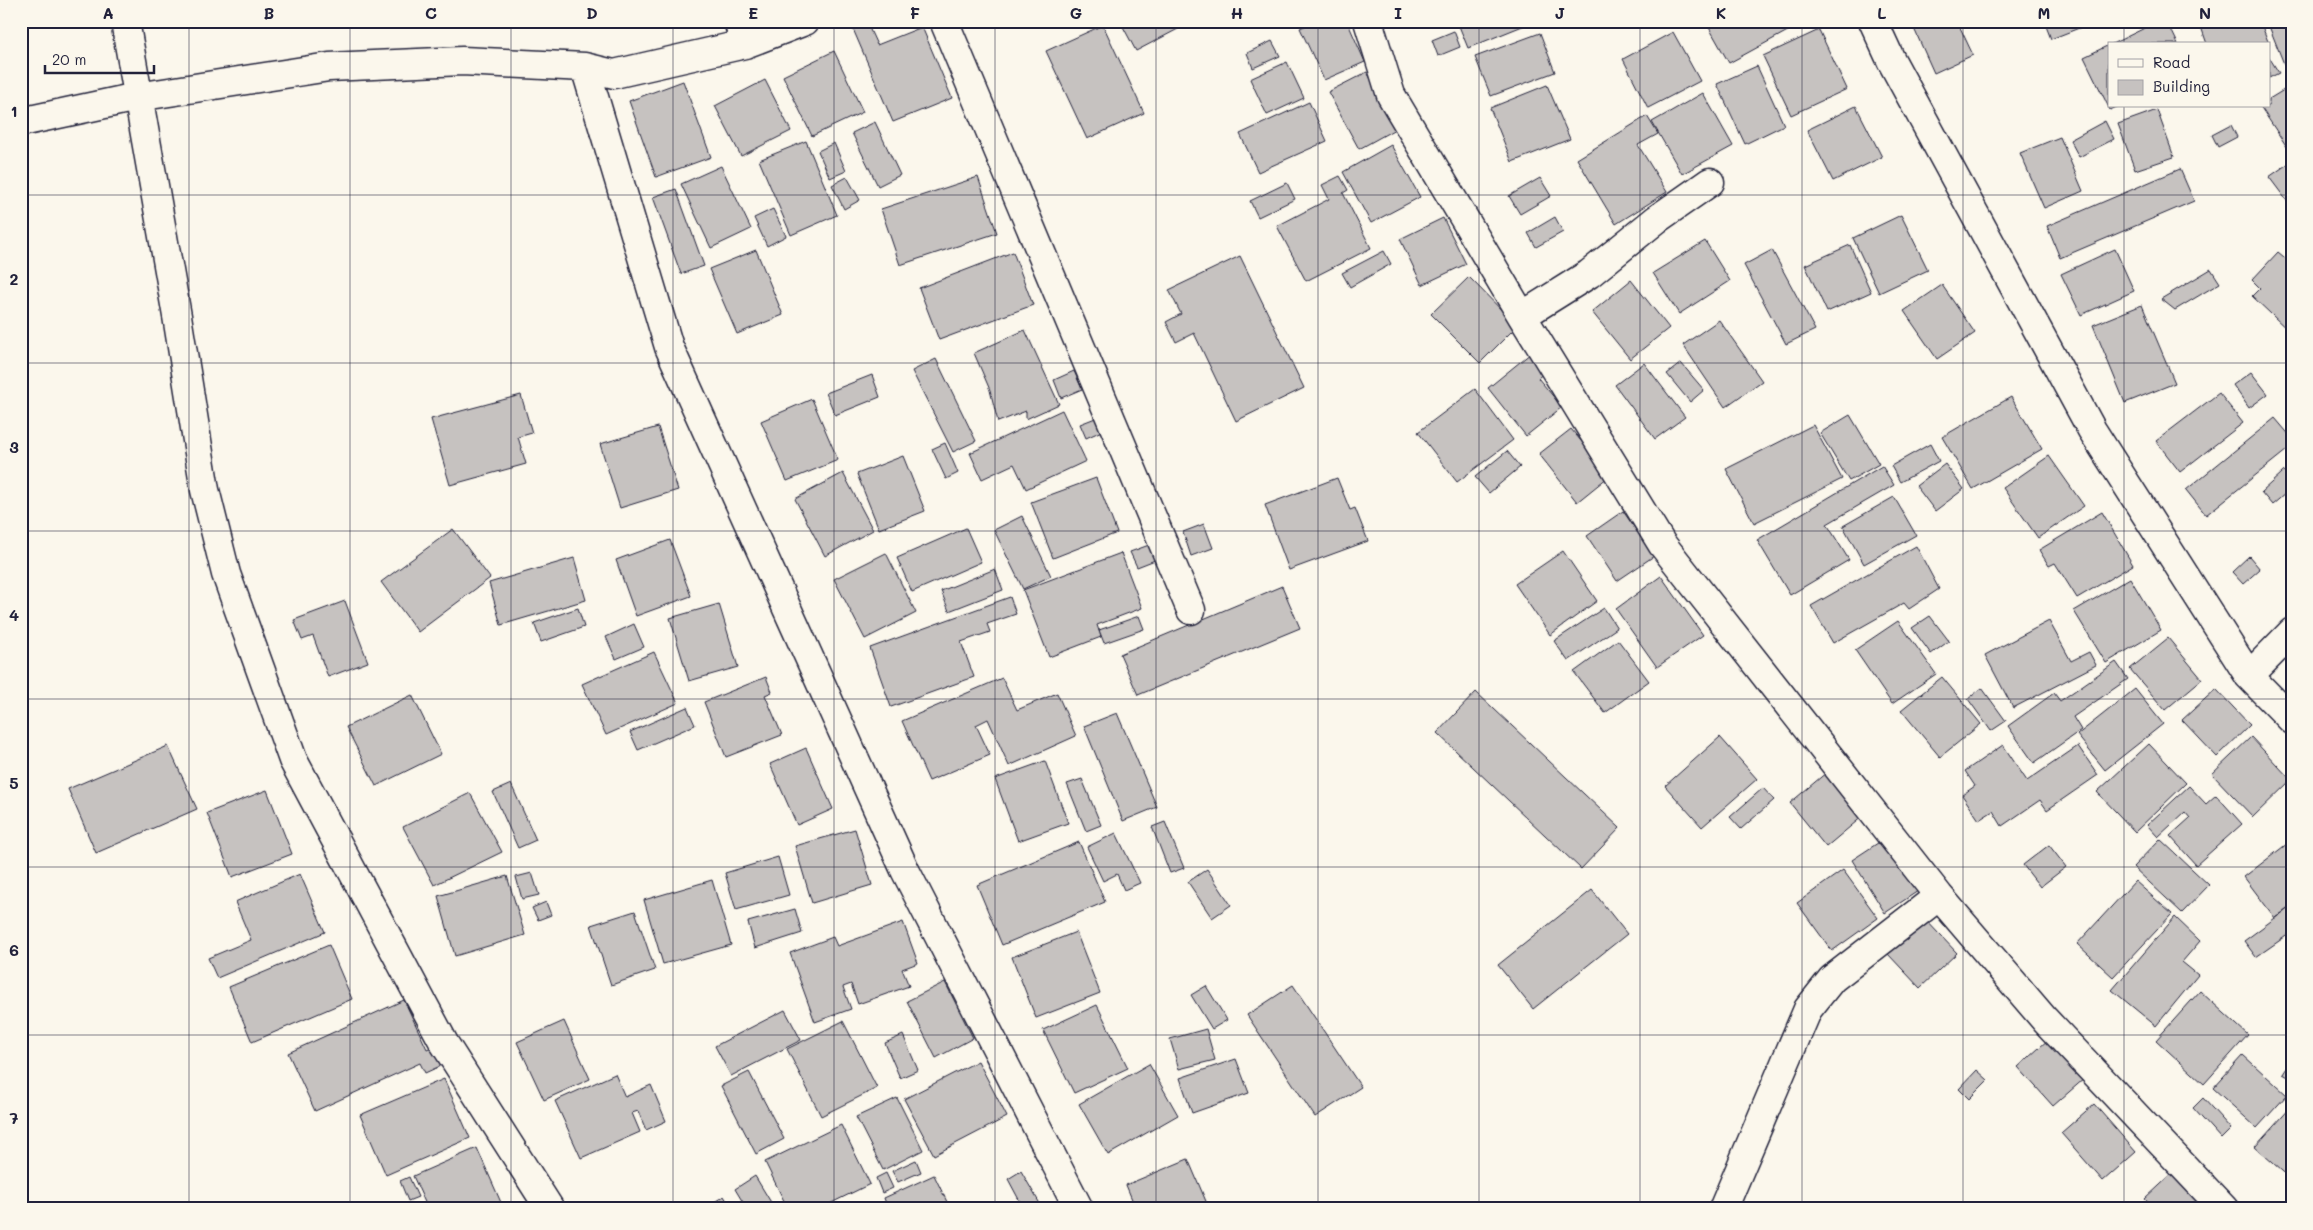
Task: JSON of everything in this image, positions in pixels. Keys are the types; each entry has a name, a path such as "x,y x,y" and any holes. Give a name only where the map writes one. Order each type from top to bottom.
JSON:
{"street":[{"path":"125,21 177,316 205,490 226,574 293,760 444,1043 550,1209"},
{"path":"21,122 137,97 329,67 462,61 585,67 614,74 742,32 805,21"},
{"path":"944,21 1191,610"},
{"path":"1368,21 1392,96 1522,316 1662,544 1939,896 2045,1020 2224,1209"},
{"path":"1873,21 1891,60 2092,430 2249,676 2292,720"},
{"path":"585,67 669,347 905,870 1079,1209"},
{"path":"1522,316 1589,274 1657,219 1710,182"},
{"path":"2249,676 2292,632"},
{"path":"1723,1209 1808,1009 1832,979 1939,896"}],"building":[{"path":"866,21 877,45 922,27 952,98 893,122 850,22"},
{"path":"1120,21 1173,21 1178,29 1136,51"},
{"path":"1316,21 1347,21 1365,62 1324,80 1300,28"},
{"path":"1457,21 1535,21 1468,48"},
{"path":"1712,21 1806,21 1729,63 1707,24"},
{"path":"1919,21 1957,21 1973,55 1934,73 1912,24"},
{"path":"2044,21 2097,21 2051,39"},
{"path":"2159,21 2167,21 2177,42 2116,42"},
{"path":"2199,21 2260,21 2268,42 2206,42"},
{"path":"2267,21 2290,21 2292,27 2292,62 2284,64"},
{"path":"1103,25 1144,113 1087,139 1046,51"},
{"path":"1819,30 1847,89 1791,115 1763,56"},
{"path":"1454,31 1460,47 1438,56 1432,40"},
{"path":"1673,32 1700,81 1648,108 1623,59"},
{"path":"1540,33 1555,72 1491,96 1475,57"},
{"path":"1272,41 1280,56 1253,68 1247,53"},
{"path":"2108,45 2108,106 2084,57"},
{"path":"834,51 863,112 812,136 783,76"},
{"path":"2270,59 2279,73 2270,78"},
{"path":"1287,62 1304,98 1267,115 1250,79"},
{"path":"1757,66 1784,125 1745,144 1717,84"},
{"path":"1367,72 1397,128 1359,149 1328,92"},
{"path":"765,80 791,131 741,156 715,106"},
{"path":"683,81 711,157 656,177 629,101"},
{"path":"1547,85 1570,139 1512,162 1490,108"},
{"path":"2292,85 2292,148 2289,150 2261,108 2270,108 2270,98"},
{"path":"1703,93 1733,146 1682,174 1652,122"},
{"path":"1309,102 1327,141 1258,172 1240,134"},
{"path":"1856,106 1882,157 1833,181 1807,130"},
{"path":"2157,110 2174,157 2135,170 2118,124"},
{"path":"1647,116 1658,134 1638,145 1667,192 1616,224 1577,159"},
{"path":"2105,121 2114,139 2079,157 2070,140"},
{"path":"875,122 900,175 878,186 852,133"},
{"path":"2231,125 2237,137 2218,147 2212,135"},
{"path":"2060,137 2083,191 2044,208 2020,153"},
{"path":"806,141 837,215 791,235 759,160"},
{"path":"834,143 846,171 830,178 818,151"},
{"path":"1391,145 1420,197 1371,223 1343,172"},
{"path":"2292,161 2292,204 2290,205 2269,177"},
{"path":"721,166 751,229 711,248 681,184"},
{"path":"2180,169 2194,201 2060,258 2047,226"},
{"path":"1340,176 1348,190 1343,193 1371,248 1306,281 1277,226 1329,199 1322,185"},
{"path":"847,177 860,200 844,209 832,185"},
{"path":"978,177 997,233 900,265 881,209"},
{"path":"1540,178 1551,196 1520,214 1509,196"},
{"path":"1287,183 1295,199 1258,217 1250,201"},
{"path":"676,189 704,266 681,274 653,197"},
{"path":"773,209 786,236 767,246 754,218"},
{"path":"1901,215 1928,270 1879,293 1853,238"},
{"path":"1555,217 1563,232 1536,247 1528,233"},
{"path":"1443,218 1466,264 1422,285 1400,239"},
{"path":"1705,241 1730,281 1679,314 1653,273"},
{"path":"1850,245 1871,292 1827,312 1805,265"},
{"path":"2115,249 2134,291 2081,315 2061,274"},
{"path":"756,250 783,315 737,334 709,269"},
{"path":"1772,250 1815,330 1786,344 1744,265"},
{"path":"1384,251 1391,264 1350,287 1342,273"},
{"path":"1013,252 1033,305 939,340 919,288"},
{"path":"2278,252 2290,262 2292,260 2292,334 2252,296 2260,288 2252,280"},
{"path":"1240,256 1304,388 1236,421 1194,333 1176,342 1166,322 1181,314 1169,290"},
{"path":"2211,269 2220,283 2175,310 2161,299"},
{"path":"1469,277 1517,326 1480,363 1431,314"},
{"path":"1631,280 1669,328 1630,359 1592,312"},
{"path":"1942,285 1975,333 1937,359 1904,311"},
{"path":"2142,305 2175,383 2125,403 2093,325"},
{"path":"1719,320 1762,381 1725,407 1683,345"},
{"path":"1025,330 1059,404 1026,419 1026,411 998,422 990,390 974,353"},
{"path":"1531,353 1546,371 1538,378 1562,407 1526,436 1488,388"},
{"path":"936,359 976,441 953,452 912,371"},
{"path":"1644,363 1685,417 1655,439 1615,385"},
{"path":"1681,363 1704,390 1690,402 1667,374"},
{"path":"1074,371 1082,389 1061,398 1054,380"},
{"path":"2251,372 2268,394 2249,408 2233,385"},
{"path":"872,375 880,397 835,415 826,393"},
{"path":"1475,389 1513,440 1457,482 1418,432"},
{"path":"2219,393 2243,423 2180,472 2156,441"},
{"path":"521,395 532,433 518,437 526,464 450,485 431,419"},
{"path":"2011,397 2042,449 1973,489 1942,437"},
{"path":"812,399 838,460 787,481 761,421"},
{"path":"1062,410 1086,461 1026,489 1014,464 982,479 970,453"},
{"path":"1850,415 1879,464 1849,481 1820,433"},
{"path":"1098,417 1104,430 1086,438 1080,424"},
{"path":"2275,418 2292,438 2292,446 2206,515 2186,490"},
{"path":"1813,425 1842,479 1754,523 1726,469"},
{"path":"658,427 678,490 620,508 600,444"},
{"path":"1571,429 1592,454 1613,473 1577,502 1539,454"},
{"path":"945,443 958,473 946,479 932,449"},
{"path":"1930,444 1939,461 1900,482 1891,466"},
{"path":"1507,451 1520,467 1489,493 1475,477"},
{"path":"903,456 925,511 879,529 857,474"},
{"path":"2049,456 2084,506 2038,538 2003,488"},
{"path":"1945,464 1964,489 1935,511 1916,486"},
{"path":"2292,464 2292,488 2272,505 2261,492"},
{"path":"1882,466 1894,485 1827,524 1849,560 1790,595 1757,540"},
{"path":"843,473 873,530 825,556 795,499"},
{"path":"1096,478 1117,533 1053,558 1031,502"},
{"path":"1337,478 1350,510 1355,508 1368,541 1289,570 1265,505"},
{"path":"1894,497 1916,535 1864,564 1843,526"},
{"path":"1623,511 1654,556 1617,581 1587,536"},
{"path":"2102,512 2133,565 2077,598 2055,563 2049,566 2039,550"},
{"path":"1022,516 1051,576 1023,589 994,530"},
{"path":"1204,524 1213,548 1191,556 1183,532"},
{"path":"966,528 981,562 912,592 897,558"},
{"path":"453,529 490,578 418,632 381,582"},
{"path":"670,540 691,596 636,616 616,560"},
{"path":"1149,545 1155,560 1137,567 1130,552"},
{"path":"1916,546 1939,589 1909,609 1904,603 1833,643 1811,606"},
{"path":"1563,551 1597,601 1550,635 1515,584"},
{"path":"886,553 916,613 865,639 834,579"},
{"path":"1121,553 1142,608 1097,625 1101,637 1049,657 1023,590"},
{"path":"2249,556 2260,569 2243,584 2232,572"},
{"path":"574,558 586,600 501,625 489,583"},
{"path":"995,569 1003,590 949,611 941,591"},
{"path":"1661,576 1703,635 1657,667 1616,609"},
{"path":"2130,578 2161,630 2106,663 2074,611"},
{"path":"1282,586 1300,628 1138,695 1120,654"},
{"path":"1010,597 1016,614 987,624 990,632 961,642 974,677 891,707 870,648"},
{"path":"345,601 368,662 328,677 313,636 302,640 294,620"},
{"path":"719,604 738,667 689,681 670,618"},
{"path":"578,608 584,627 541,642 534,623"},
{"path":"1604,608 1617,628 1568,661 1554,641"},
{"path":"1139,616 1144,629 1104,643 1099,630"},
{"path":"1930,616 1949,641 1931,654 1912,628"},
{"path":"1898,621 1936,674 1892,704 1855,650"},
{"path":"2049,621 2071,661 2089,652 2096,665 2013,708 1985,655"},
{"path":"634,624 644,647 616,659 606,637"},
{"path":"2168,638 2202,679 2165,710 2130,669"},
{"path":"1618,640 1649,681 1605,713 1574,672"},
{"path":"654,652 678,703 606,735 582,684"},
{"path":"2116,662 2128,679 2073,717 2081,730 2034,763 2008,726 2054,693 2060,701"},
{"path":"766,677 772,692 765,695 782,735 726,757 704,702"},
{"path":"1942,677 1981,724 1940,757 1901,710"},
{"path":"1002,678 1017,710 1057,693 1076,736 1009,766 988,719 976,725 990,755 929,781 902,721"},
{"path":"1982,688 2006,721 1991,731 1968,699"},
{"path":"2135,689 2163,724 2105,770 2077,735"},
{"path":"2216,689 2250,725 2217,757 2182,720"},
{"path":"1476,692 1620,828 1581,869 1437,733"},
{"path":"412,695 441,754 376,786 346,727"},
{"path":"687,707 695,725 638,750 630,732"},
{"path":"1117,713 1157,807 1123,821 1084,726"},
{"path":"1720,737 1757,779 1702,827 1665,786"},
{"path":"2251,737 2291,780 2253,817 2212,774"},
{"path":"2149,744 2186,783 2135,832 2097,792"},
{"path":"2003,745 2027,781 2078,746 2098,775 2047,810 2040,800 2002,826 1993,811 1979,820 1962,795 1975,786 1965,771"},
{"path":"168,746 197,809 96,853 68,789"},
{"path":"806,748 833,809 797,825 770,764"},
{"path":"1045,761 1068,823 1018,841 995,779"},
{"path":"1827,772 1863,816 1826,847 1790,803"},
{"path":"1082,779 1101,825 1086,831 1067,784"},
{"path":"511,784 536,840 518,848 493,792"},
{"path":"2189,786 2206,804 2216,795 2242,824 2196,865 2170,836 2190,818 2185,812 2158,837 2147,825"},
{"path":"1763,788 1774,800 1741,829 1730,817"},
{"path":"267,790 292,854 232,877 207,813"},
{"path":"470,793 502,852 434,885 403,827"},
{"path":"1165,822 1184,868 1170,873 1152,827"},
{"path":"855,829 872,885 812,903 795,846"},
{"path":"1116,833 1140,883 1124,890 1117,874 1103,881 1087,847"},
{"path":"1887,837 1921,889 1885,913 1852,860"},
{"path":"2160,839 2209,885 2182,913 2133,867"},
{"path":"2292,840 2292,906 2275,918 2244,877"},
{"path":"1079,842 1105,902 1002,945 977,885"},
{"path":"2049,845 2066,867 2040,887 2023,865"},
{"path":"778,857 789,895 736,910 725,873"},
{"path":"1207,869 1231,905 1212,918 1188,882"},
{"path":"1843,870 1878,918 1832,951 1797,903"},
{"path":"532,873 539,895 522,899 516,877"},
{"path":"300,874 325,932 217,978 208,958 251,940 235,902"},
{"path":"507,876 525,935 455,956 438,896"},
{"path":"712,880 731,945 663,964 644,900"},
{"path":"2135,881 2172,914 2113,977 2077,944"},
{"path":"1592,890 1627,934 1533,1009 1498,965"},
{"path":"546,902 551,915 538,920 532,908"},
{"path":"2290,907 2292,932 2256,957 2244,941"},
{"path":"795,909 802,933 755,948 748,922"},
{"path":"635,911 655,970 611,985 591,925"},
{"path":"2175,917 2200,941 2182,962 2198,975 2156,1026 2112,990"},
{"path":"1924,918 1957,953 1920,988 1887,953"},
{"path":"903,922 918,963 902,969 909,986 858,1004 851,984 843,987 851,1009 815,1022 790,953 833,937 837,946"},
{"path":"1076,932 1100,993 1036,1018 1012,957"},
{"path":"329,945 352,999 252,1042 229,987"},
{"path":"945,982 973,1038 936,1058 907,1001"},
{"path":"1293,985 1361,1087 1315,1117 1247,1015"},
{"path":"1206,986 1227,1020 1212,1029 1191,995"},
{"path":"2200,991 2248,1035 2204,1084 2156,1040"},
{"path":"404,1000 427,1049 440,1043 449,1062 425,1073 420,1063 315,1111 288,1053"},
{"path":"1097,1005 1128,1068 1074,1093 1043,1030"},
{"path":"785,1010 801,1040 731,1076 715,1046"},
{"path":"564,1021 590,1079 544,1100 517,1042"},
{"path":"843,1021 877,1088 821,1116 787,1049"},
{"path":"1206,1029 1215,1060 1179,1069 1170,1039"},
{"path":"903,1035 918,1070 900,1078 885,1043"},
{"path":"2050,1038 2085,1078 2053,1106 2018,1067"},
{"path":"2243,1055 2287,1095 2257,1128 2213,1088"},
{"path":"1236,1059 1249,1093 1192,1113 1180,1078"},
{"path":"2292,1060 2292,1079 2283,1074"},
{"path":"978,1061 1007,1117 934,1155 904,1099"},
{"path":"1149,1064 1178,1115 1108,1155 1079,1104"},
{"path":"1977,1070 1988,1080 1969,1099 1959,1089"},
{"path":"749,1072 784,1139 756,1154 721,1086"},
{"path":"615,1074 625,1097 651,1085 666,1121 646,1130 638,1111 632,1113 640,1132 581,1158 555,1101"},
{"path":"444,1079 470,1138 386,1175 360,1115"},
{"path":"897,1098 923,1150 883,1170 856,1117"},
{"path":"2203,1098 2231,1129 2221,1139 2193,1108"},
{"path":"2094,1104 2136,1152 2103,1181 2061,1133"},
{"path":"2292,1106 2292,1179 2291,1179 2255,1147"},
{"path":"841,1125 870,1184 819,1209 788,1209 765,1162"},
{"path":"477,1148 503,1207 498,1209 428,1209 413,1176"},
{"path":"1188,1159 1208,1206 1201,1209 1136,1209 1126,1185"},
{"path":"916,1160 921,1172 898,1182 892,1171"},
{"path":"1021,1171 1043,1209 1024,1209 1008,1179"},
{"path":"2174,1172 2206,1207 2204,1209 2154,1209 2145,1199"},
{"path":"886,1173 893,1188 882,1193 876,1178"},
{"path":"934,1175 948,1204 939,1209 888,1209 884,1198"},
{"path":"755,1176 775,1209 747,1209 735,1189"},
{"path":"409,1177 418,1197 408,1201 400,1181"},
{"path":"724,1196 732,1209 703,1209"}]}
